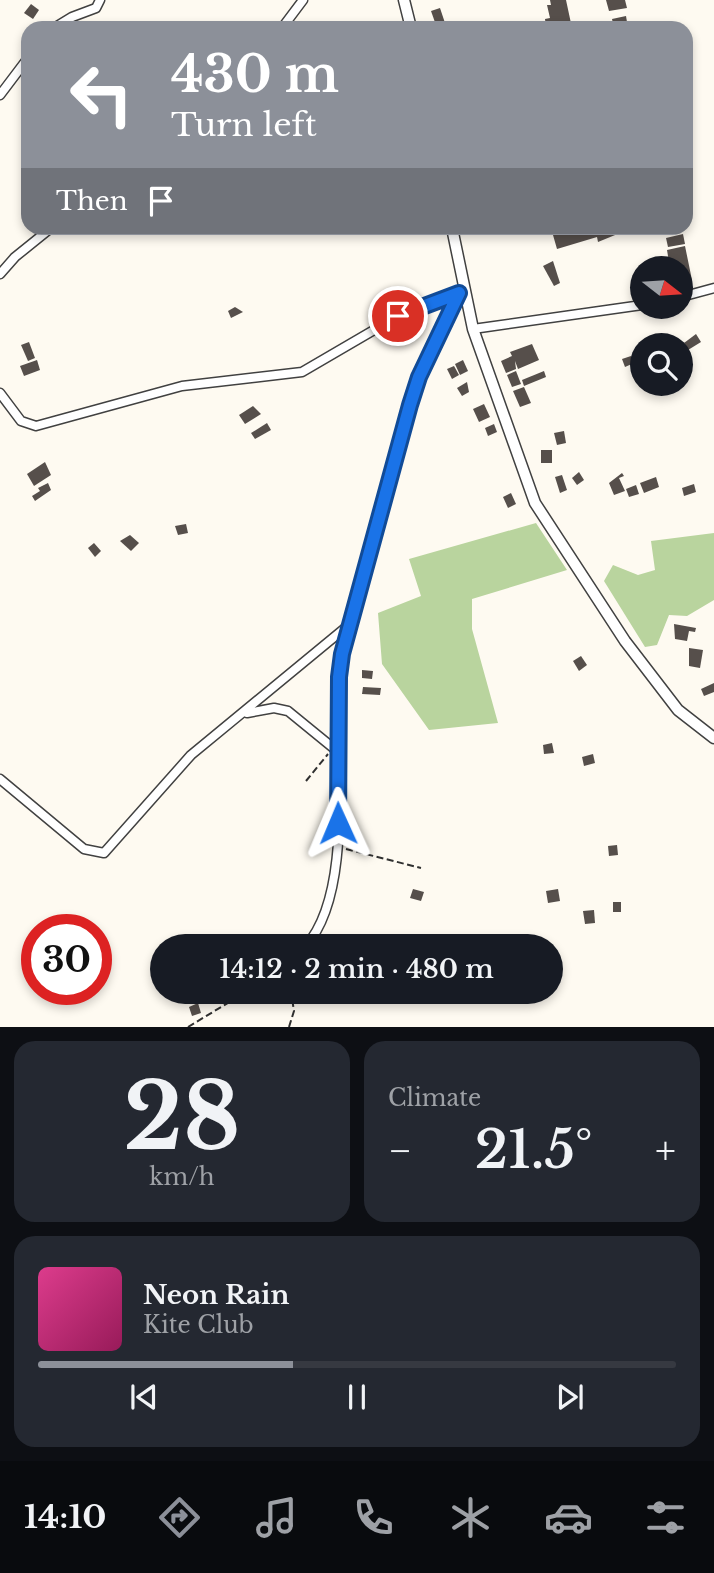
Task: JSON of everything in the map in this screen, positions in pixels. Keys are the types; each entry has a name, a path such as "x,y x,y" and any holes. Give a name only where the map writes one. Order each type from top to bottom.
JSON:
{"street":[{"path":"65,21 96,8 100,0"},
{"path":"287,21 303,0"},
{"path":"404,0 409,21"},
{"path":"0,95 21,67"},
{"path":"0,274 43,235"},
{"path":"453,235 473,329 518,462 535,503 625,641 678,710 714,738"},
{"path":"315,934 319,928 338,847 335,750 340,666 398,443 416,386 459,293 462,280"},
{"path":"693,294 714,288"},
{"path":"0,393 21,421 36,426 182,386 303,372 398,316 459,293"},
{"path":"473,329 630,307"},
{"path":"0,779 84,849 104,853 191,755 350,624"},
{"path":"244,714 274,708 288,711 335,750"}],"path":[{"path":"306,781 335,750"},
{"path":"338,847 421,868"},
{"path":"188,1027 226,1004"},
{"path":"289,1027 294,1011 293,1004"}],"green space":[{"path":"536,523 567,570 472,599 472,629 498,723 429,730 382,664 378,613 421,596 409,559"},
{"path":"714,533 714,600 687,616 669,615 657,645 645,647 604,581 613,565 638,575 655,570 651,541"}],"building":[{"path":"550,0 566,0 570,21 545,21 550,18 547,5 551,5"},
{"path":"606,0 625,0 627,8 609,11"},
{"path":"31,4 39,10 33,19 24,13"},
{"path":"440,8 444,21 435,21 431,11"},
{"path":"626,16 627,21 612,21"},
{"path":"553,235 615,235 598,242 597,237 557,249"},
{"path":"683,235 685,244 668,247 666,238"},
{"path":"685,246 687,256 668,256 667,250"},
{"path":"553,261 560,283 554,286 543,266"},
{"path":"235,307 243,312 231,318 228,311"},
{"path":"696,334 701,342 693,347 693,336"},
{"path":"29,342 35,358 28,361 21,345"},
{"path":"532,344 539,360 518,369 515,361 516,369 506,373 501,361 512,356 510,352"},
{"path":"630,356 630,365 625,367 622,359"},
{"path":"37,360 40,370 24,376 20,366"},
{"path":"463,360 468,371 460,375 455,364"},
{"path":"454,366 459,375 452,379 447,369"},
{"path":"516,371 521,384 512,387 507,375"},
{"path":"544,371 546,377 524,386 522,380"},
{"path":"467,382 469,392 462,396 457,388"},
{"path":"524,387 531,403 520,407 513,391"},
{"path":"484,404 490,417 479,422 473,409"},
{"path":"253,406 261,414 245,424 239,415"},
{"path":"267,423 271,430 255,439 251,433"},
{"path":"494,424 497,432 488,436 485,428"},
{"path":"564,431 566,443 557,445 554,433"},
{"path":"541,450 552,450 552,463 541,463"},
{"path":"45,462 51,475 34,486 27,474"},
{"path":"579,472 584,480 577,485 572,478"},
{"path":"622,473 624,476 619,478 625,491 614,495 609,483"},
{"path":"562,475 567,490 560,493 555,477"},
{"path":"656,477 659,487 644,493 640,483"},
{"path":"48,483 51,490 35,501 32,496 40,491 38,488"},
{"path":"694,484 696,492 684,496 682,488"},
{"path":"636,485 639,494 629,497 626,489"},
{"path":"511,493 516,504 508,508 503,497"},
{"path":"186,524 188,533 178,535 175,526"},
{"path":"130,535 139,543 131,551 120,541"},
{"path":"94,543 101,551 95,557 88,548"},
{"path":"674,624 696,628 695,632 689,631 687,641 675,639"},
{"path":"689,648 703,650 700,668 689,666"},
{"path":"581,656 587,665 579,671 573,661"},
{"path":"362,670 373,671 372,679 362,678"},
{"path":"714,683 714,692 704,696 701,689"},
{"path":"363,687 381,688 380,695 362,694"},
{"path":"552,743 554,753 544,754 543,745"},
{"path":"593,754 595,763 584,766 582,757"},
{"path":"617,845 618,855 609,856 608,846"},
{"path":"413,889 424,892 421,901 410,898"},
{"path":"558,889 560,901 548,903 546,891"},
{"path":"613,902 621,902 621,912 613,912"},
{"path":"594,910 595,923 585,924 583,911"},
{"path":"198,1004 201,1013 192,1016 189,1007"}],"route":[{"path":"338,823 337,751 342,654 372,551 391,468 419,377 459,293 398,316"}]}
